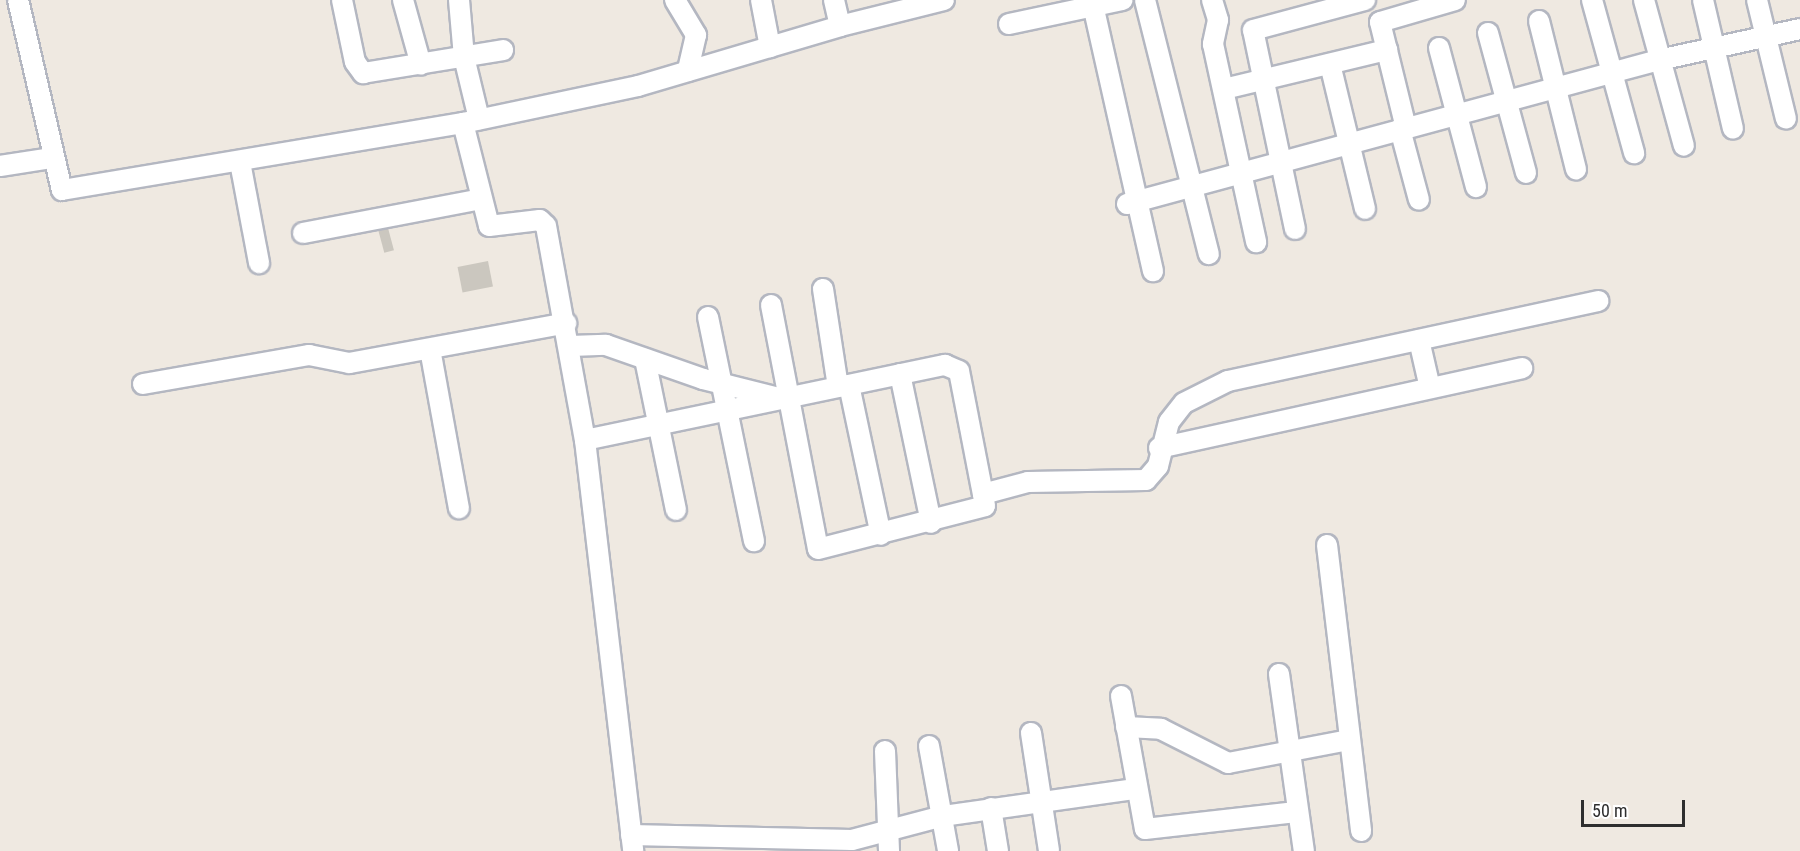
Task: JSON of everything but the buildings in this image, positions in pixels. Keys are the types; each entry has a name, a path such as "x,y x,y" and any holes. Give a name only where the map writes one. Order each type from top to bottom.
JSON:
{"street":[{"path":"18,0 58,184 71,191 471,121 688,71 909,4 944,0"},
{"path":"342,0 355,62 363,73 503,50"},
{"path":"403,0 421,65"},
{"path":"459,0 481,199 489,226 544,223 566,323 585,440 632,843 890,841 943,816 1136,789"},
{"path":"675,0 696,34 688,71"},
{"path":"761,0 770,46"},
{"path":"834,0 840,26"},
{"path":"1009,24 1123,0"},
{"path":"1145,0 1209,254"},
{"path":"1212,0 1218,20 1213,44 1243,172 1256,242"},
{"path":"1295,229 1262,80 1254,29 1365,0"},
{"path":"1375,0 1419,200"},
{"path":"1380,22 1416,5 1455,0"},
{"path":"1592,0 1610,73 1634,153"},
{"path":"1644,0 1684,146"},
{"path":"1703,0 1733,129"},
{"path":"1757,0 1786,119"},
{"path":"1093,5 1133,202 1153,271"},
{"path":"1539,21 1576,169"},
{"path":"1133,202 1659,60 1800,28"},
{"path":"1488,33 1526,173"},
{"path":"1439,48 1476,187"},
{"path":"1224,89 1387,50"},
{"path":"1330,64 1365,209"},
{"path":"0,166 52,158"},
{"path":"240,162 259,263"},
{"path":"303,233 481,199"},
{"path":"823,289 880,535"},
{"path":"983,494 1028,482 1146,480 1158,466 1159,448 1168,422 1184,402 1210,388 1598,301"},
{"path":"585,440 727,411 787,398 900,374 945,365 959,370 985,506 931,523 818,549 787,398 771,305"},
{"path":"708,317 754,541"},
{"path":"143,384 309,356 349,363 566,323"},
{"path":"1419,340 1430,388"},
{"path":"570,346 606,345 722,384 787,398"},
{"path":"430,349 459,508"},
{"path":"645,359 676,510"},
{"path":"1159,448 1522,368"},
{"path":"900,374 931,523"},
{"path":"1327,545 1361,831"},
{"path":"1279,674 1287,754 1304,851"},
{"path":"1121,696 1141,822 1155,831 1296,812"},
{"path":"1126,727 1161,729 1228,763 1287,754 1349,740"},
{"path":"1031,732 1049,851"},
{"path":"929,746 948,851"},
{"path":"885,751 890,841"},
{"path":"991,808 998,851"}]}
